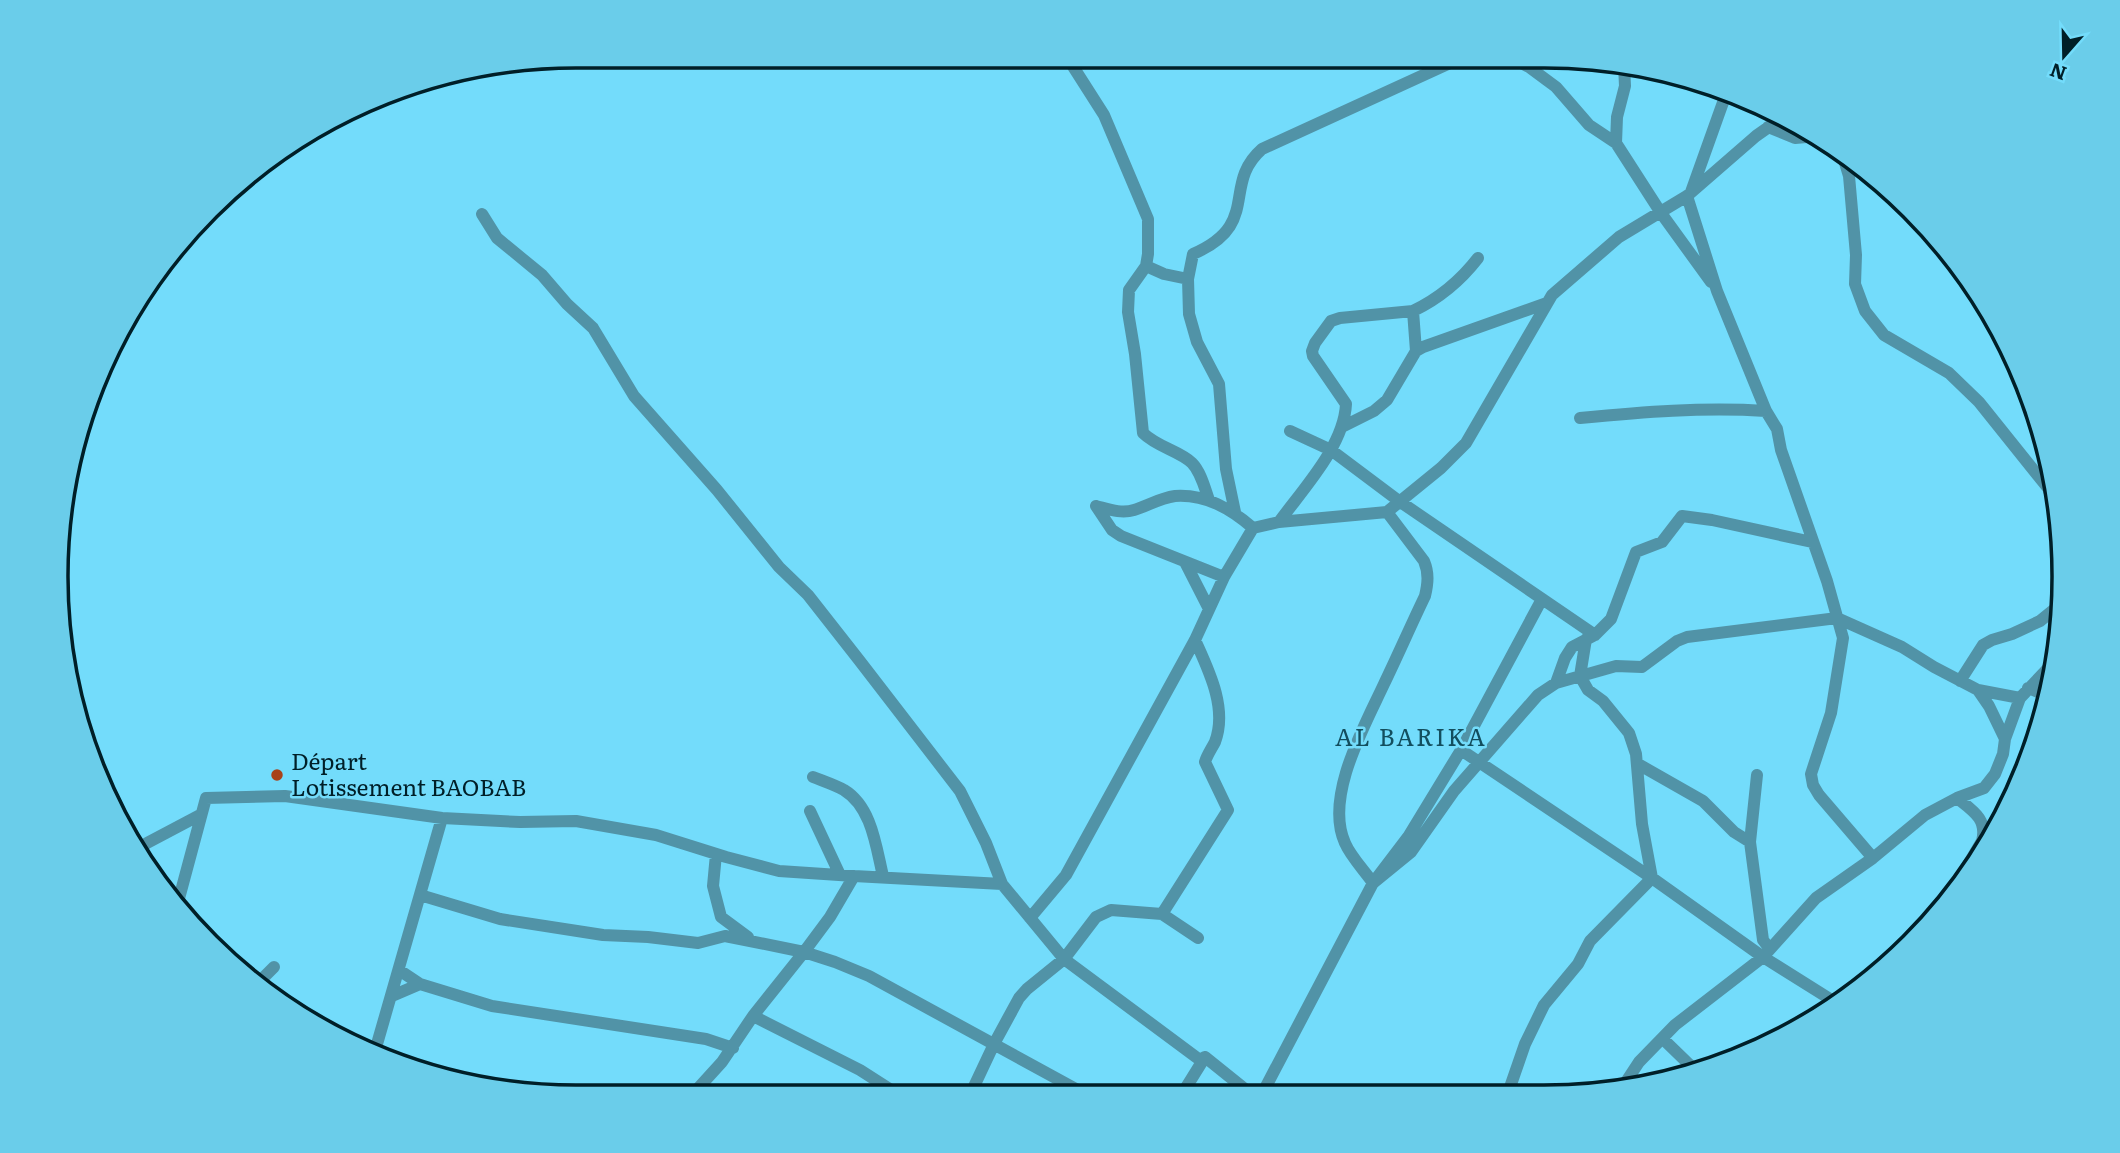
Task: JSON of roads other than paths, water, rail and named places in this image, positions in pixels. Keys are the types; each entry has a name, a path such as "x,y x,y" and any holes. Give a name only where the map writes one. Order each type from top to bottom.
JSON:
{"street":[{"path":"1074,68 1104,115 1148,219 1146,266 1129,290 1128,312 1143,433 1160,446 1190,461 1209,500"},
{"path":"1235,512 1226,469 1219,384 1197,342 1189,314 1188,279 1193,254 1210,246 1232,226 1249,162 1262,149 1439,68"},
{"path":"1532,68 1556,87 1589,125 1616,143 1661,213 1692,252 1717,291"},
{"path":"1616,143 1617,117 1625,75"},
{"path":"1723,101 1689,194 1717,291 1766,411 1777,429 1781,450 1827,581 1843,638 1831,713 1811,774 1813,785 1873,858"},
{"path":"1030,918 1066,875 1104,801 1195,640 1224,577 1253,528 1279,522 1387,512 1441,468 1466,443 1547,303 1558,290 1619,237 1689,194 1773,124"},
{"path":"1768,127 1800,138"},
{"path":"1847,169 1856,255 1855,284 1865,311 1884,335 1949,373 1979,402 2043,481"},
{"path":"482,214 497,238 542,275 593,328 634,396 718,490 779,567 808,595 859,660 960,791 986,843 1002,884 1064,959 1200,1060 1205,1056"},
{"path":"1279,522 1331,450 1343,426 1346,404 1313,356 1315,343 1331,321 1413,311 1468,272 1478,258"},
{"path":"1146,266 1164,274 1188,279"},
{"path":"1343,426 1374,411 1387,400 1416,351 1423,346 1547,303"},
{"path":"1413,311 1416,351"},
{"path":"1580,418 1662,410 1720,408 1766,411"},
{"path":"1290,431 1331,450 1399,501 1542,599 1590,637"},
{"path":"1224,577 1121,536 1112,530 1096,506 1114,511 1131,511 1173,496 1209,500 1235,512 1253,528"},
{"path":"1373,883 1345,843 1340,823 1342,793 1359,734 1425,596 1428,582 1424,561 1387,512"},
{"path":"1556,683 1565,657 1572,647 1590,637 1611,619 1636,552 1662,542 1682,516 1812,542"},
{"path":"1185,562 1209,609"},
{"path":"1267,1085 1373,883 1408,837 1461,750 1542,599"},
{"path":"1959,681 1983,645 2039,621 2051,612"},
{"path":"1373,883 1411,852 1478,761 1538,695 1556,683 1616,666 1642,667 1677,641 1687,637 1837,618 1902,647 1978,690 2037,695"},
{"path":"1590,637 1580,676 1588,690 1603,701 1629,733 1638,764 1642,824 1652,878"},
{"path":"1162,914 1228,810 1205,762 1215,741 1217,707 1210,673 1195,640"},
{"path":"1629,1077 1639,1062 1675,1025 1766,953 1816,898 1873,858 1925,815 1957,798 1984,788 1995,774 2024,693 2042,674"},
{"path":"1978,690 2006,739"},
{"path":"1461,750 1828,997"},
{"path":"1638,764 1703,801 1734,832 1750,842"},
{"path":"1757,775 1750,842 1766,953"},
{"path":"813,777 844,790 856,800 872,827 883,876"},
{"path":"180,895 206,798 285,796 442,818 520,822 576,821 656,835 779,871 1002,884"},
{"path":"1957,798 1979,816 1984,831"},
{"path":"810,811 840,875"},
{"path":"145,846 201,815"},
{"path":"376,1043 442,818"},
{"path":"716,854 713,886 722,917 754,942"},
{"path":"701,1085 733,1048 753,1016 804,953 830,917 854,876"},
{"path":"1511,1085 1529,1035 1544,1005 1577,964 1590,941 1652,878"},
{"path":"420,895 500,919 603,935 698,943 725,936 835,962 869,976 1068,1085"},
{"path":"975,1085 993,1044 1019,998 1064,959 1096,916 1111,910 1162,914 1198,938"},
{"path":"264,977 274,967"},
{"path":"399,970 421,984 492,1006 692,1037 733,1048"},
{"path":"392,996 421,984"},
{"path":"753,1016 884,1085"},
{"path":"1663,1039 1689,1063"},
{"path":"1205,1056 1240,1085"},
{"path":"1187,1085 1205,1056"}],"place":[{"name":"Départ Lotissement BAOBAB","path":"277,775"}],"district":[{"name":"AL BARIKA","path":"1411,738"}]}
